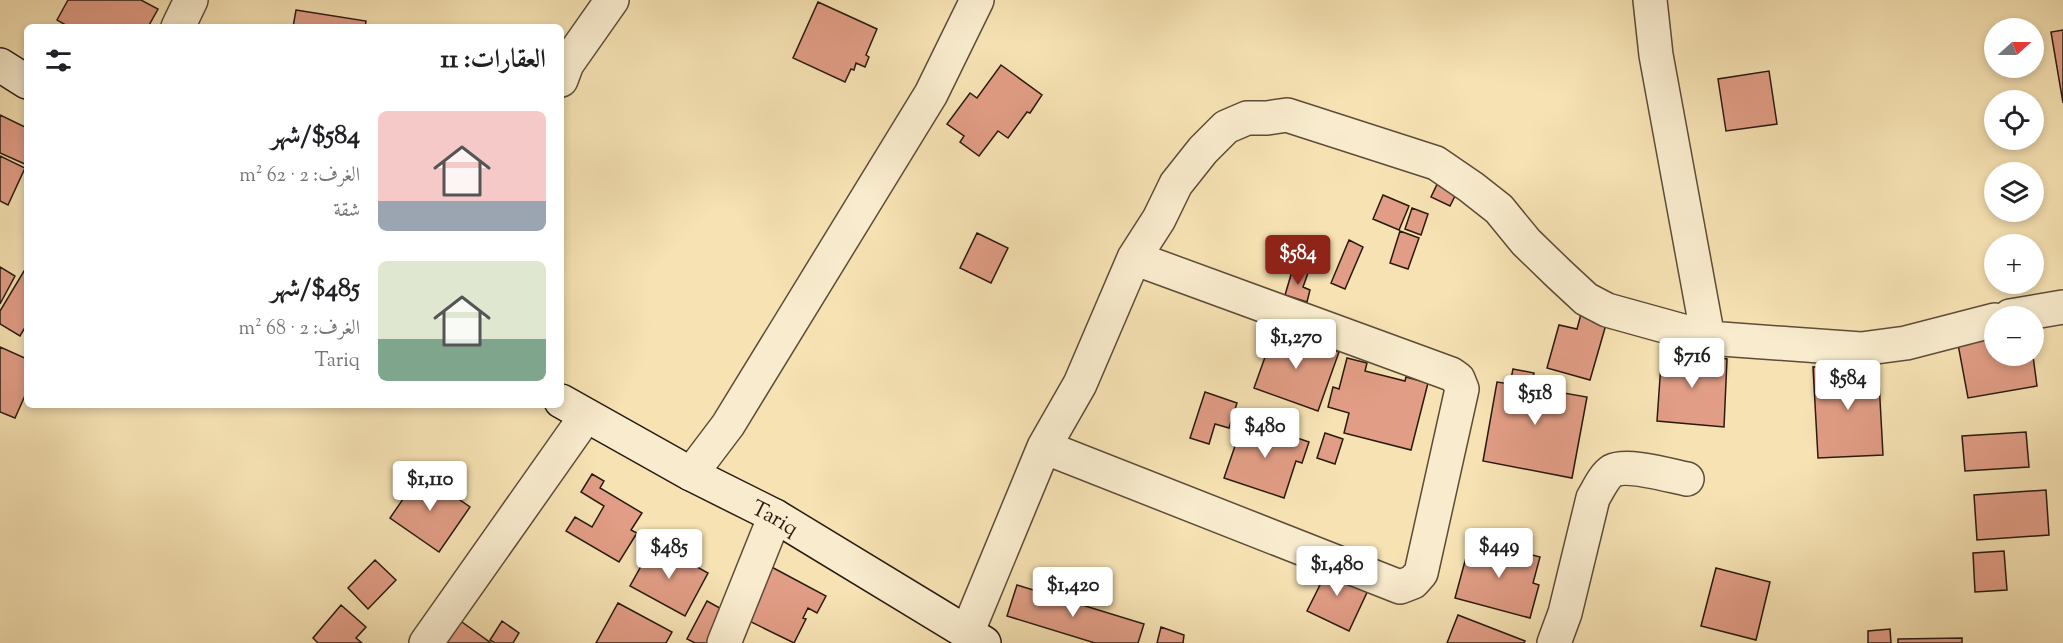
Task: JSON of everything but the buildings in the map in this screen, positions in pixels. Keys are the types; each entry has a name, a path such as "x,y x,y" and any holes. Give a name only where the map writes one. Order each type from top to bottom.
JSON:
{"street":[{"path":"179,24 191,0"},
{"path":"564,72 567,64 612,0"},
{"path":"691,474 728,425 931,94 977,0"},
{"path":"1650,0 1656,55 1708,338"},
{"path":"0,65 24,80"},
{"path":"976,638 1044,447 1080,384 1134,258 1159,219 1176,184 1203,150 1226,127 1246,118 1287,115 1436,163 1499,210 1526,242 1586,299 1607,310 1708,338 1861,350 1905,344 1984,323"},
{"path":"1044,447 1400,586 1413,582 1421,573 1462,389 1458,379 1440,370 1134,258"},
{"path":"2044,310 2063,307"},
{"path":"426,643 574,409"},
{"name":"Tariq","path":"574,409 691,474 775,516 976,638"},
{"path":"1554,643 1565,612 1593,498 1602,483 1612,471 1628,468 1687,479"},
{"path":"724,643 775,516"}]}
